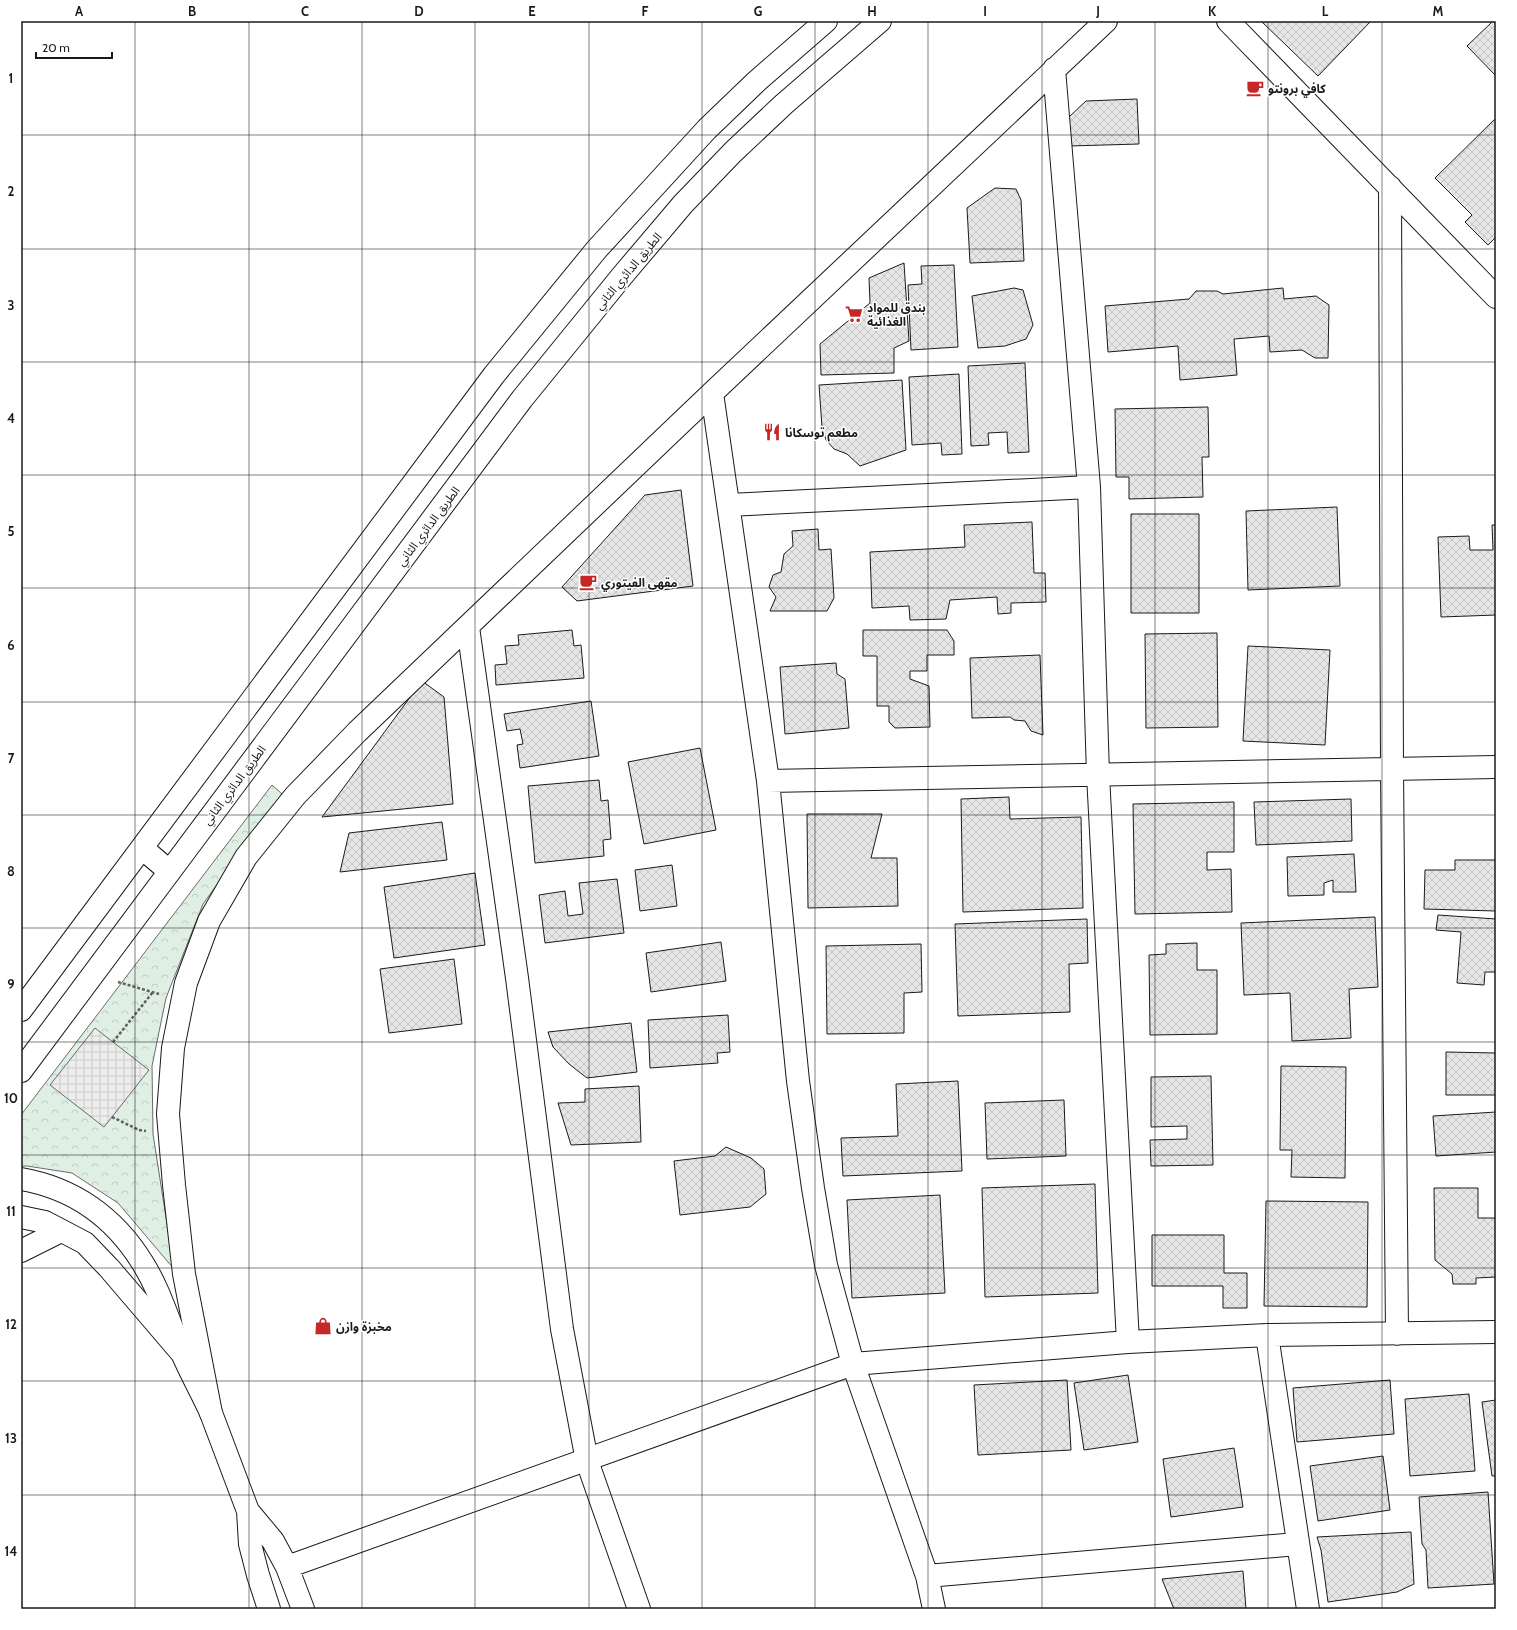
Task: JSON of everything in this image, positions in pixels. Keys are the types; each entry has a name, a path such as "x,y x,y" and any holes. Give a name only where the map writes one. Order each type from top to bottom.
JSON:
{"street":[{"path":"21,1010 494,375 597,250 707,129 757,81 826,21"},
{"name":"الطريق الدائري الثاني","path":"21,1070 522,399 622,276 683,204 733,152 784,104 880,21"},
{"path":"211,1413 184,1274 168,1114 173,1048 186,983 209,921 246,857 295,796 357,732 712,393 1106,21"},
{"path":"1228,21 1496,297"},
{"path":"1054,69 1089,487 1098,775 1128,1342"},
{"path":"1390,187 1392,769 1397,1334"},
{"path":"712,393 768,781 798,1081 813,1188 826,1265 853,1364 928,1576 934,1609"},
{"path":"729,505 1089,487"},
{"path":"468,627 517,978 562,1329 587,1461 639,1609"},
{"path":"768,781 1496,767"},
{"path":"142,848 169,871"},
{"path":"21,1180 38,1182 55,1188 89,1205 117,1228 142,1262 162,1302 182,1353 211,1413 248,1511 250,1544 258,1576 269,1609"},
{"path":"21,1217 45,1222 85,1243 109,1268 182,1353"},
{"path":"21,1251 61,1231"},
{"path":"287,1567 587,1461 853,1364 1128,1342 1267,1336 1496,1332"},
{"path":"1267,1336 1297,1544 1308,1609"},
{"path":"248,1511 273,1541 287,1567 303,1609"},
{"path":"928,1576 1297,1544"}],"path":[{"path":"92,975 182,1001"},
{"path":"113,1042 153,992"},
{"path":"112,1117 139,1130 170,1135"}],"green space":[{"path":"272,785 282,794 203,904 166,998 152,1066 153,1134 174,1269 118,1203 72,1173 21,1166 21,1115"}],"shaded area":[{"path":"95,1028 149,1070 104,1127 50,1085"}],"building":[{"path":"1261,21 1371,21 1318,76"},
{"path":"1493,21 1496,21 1496,76 1467,46"},
{"path":"1137,99 1139,144 1069,146 1069,117 1086,101"},
{"path":"1496,118 1496,237 1488,245 1465,222 1472,215 1435,178"},
{"path":"995,188 1016,189 1021,200 1024,261 970,263 967,208"},
{"path":"904,263 909,341 894,348 894,373 821,375 820,344 870,303 869,278"},
{"path":"954,265 958,347 911,350 908,285 922,284 921,266"},
{"path":"1014,288 1023,290 1033,325 1026,339 1005,346 978,348 972,296"},
{"path":"1283,288 1284,299 1316,296 1329,305 1328,358 1315,358 1302,350 1270,352 1269,336 1234,339 1237,375 1180,380 1178,346 1108,352 1105,306 1189,299 1196,291 1217,291 1223,294"},
{"path":"1025,363 1029,452 1008,453 1007,432 988,433 989,445 971,446 968,366"},
{"path":"959,374 962,454 942,455 941,443 912,445 909,377"},
{"path":"902,380 906,450 860,466 847,454 834,449 826,440 822,427 819,385"},
{"path":"1208,407 1209,457 1202,457 1203,497 1129,499 1129,477 1116,477 1115,409"},
{"path":"681,490 693,586 577,601 562,587 645,495"},
{"path":"1337,507 1340,586 1248,590 1246,511"},
{"path":"1131,514 1199,514 1199,613 1131,613"},
{"path":"1032,522 1034,573 1045,573 1046,602 1011,603 1011,613 998,614 997,597 950,600 946,619 910,620 909,606 872,608 870,552 965,547 964,525"},
{"path":"1492,525 1496,525 1496,615 1441,617 1438,537 1469,536 1470,550 1493,550"},
{"path":"818,529 819,550 831,549 834,598 827,611 770,611 776,597 769,587 773,575 781,572 784,554 793,546 792,531"},
{"path":"572,630 574,646 581,645 584,678 496,685 495,665 507,664 505,646 519,645 518,635"},
{"path":"863,630 947,630 954,641 954,655 927,655 927,671 910,671 910,679 929,686 930,727 895,728 889,722 889,706 877,706 877,656 863,656"},
{"path":"1217,633 1218,727 1146,728 1145,634"},
{"path":"1248,646 1330,650 1325,745 1243,741"},
{"path":"1040,655 1043,735 1031,731 1025,721 1014,720 1010,717 972,718 970,658"},
{"path":"836,663 837,674 845,679 849,728 785,734 780,667"},
{"path":"422,681 444,697 453,804 322,817"},
{"path":"591,701 599,756 520,768 517,745 523,744 520,729 507,731 504,714"},
{"path":"700,748 716,830 644,844 628,762"},
{"path":"599,780 601,801 608,800 611,839 603,840 604,856 535,863 528,786"},
{"path":"1009,797 1010,819 1081,817 1083,908 963,912 961,799"},
{"path":"1351,799 1352,841 1256,845 1254,802"},
{"path":"1234,802 1234,852 1207,852 1207,870 1231,869 1232,912 1135,914 1133,804"},
{"path":"807,814 882,814 871,858 897,858 898,906 808,908"},
{"path":"442,822 447,860 340,872 349,833"},
{"path":"1354,854 1356,892 1333,892 1333,880 1324,883 1324,895 1288,896 1287,857"},
{"path":"1455,860 1496,860 1496,911 1424,909 1425,870 1455,870"},
{"path":"672,865 677,906 640,911 635,870"},
{"path":"475,873 485,945 394,958 384,887"},
{"path":"617,879 624,933 545,943 539,895 565,891 568,916 583,914 579,883"},
{"path":"1438,915 1496,919 1496,972 1485,972 1484,985 1457,983 1461,932 1436,930"},
{"path":"1375,917 1378,987 1349,989 1351,1038 1292,1041 1290,993 1244,995 1241,923"},
{"path":"1087,919 1088,963 1069,964 1070,1012 958,1016 955,924"},
{"path":"721,942 726,981 651,992 646,953"},
{"path":"1197,943 1197,970 1217,970 1217,1034 1150,1035 1149,955 1166,954 1166,944"},
{"path":"921,944 922,992 904,993 904,1033 827,1034 826,946"},
{"path":"454,959 462,1024 389,1033 380,969"},
{"path":"728,1015 730,1052 717,1053 718,1063 650,1068 648,1020"},
{"path":"631,1023 637,1072 587,1078 569,1064 553,1047 548,1032"},
{"path":"1446,1052 1496,1053 1496,1095 1446,1095"},
{"path":"1281,1066 1346,1067 1345,1178 1291,1177 1292,1150 1280,1150"},
{"path":"1211,1076 1213,1165 1151,1166 1150,1140 1187,1139 1187,1126 1151,1127 1151,1077"},
{"path":"958,1081 962,1171 843,1176 841,1138 898,1136 896,1084"},
{"path":"639,1086 641,1142 571,1145 558,1103 585,1102 585,1089"},
{"path":"1064,1100 1066,1156 987,1159 985,1103"},
{"path":"1496,1112 1496,1152 1436,1156 1433,1116"},
{"path":"726,1147 751,1158 764,1169 766,1194 750,1207 680,1215 674,1161 715,1156"},
{"path":"1095,1184 1098,1293 985,1297 982,1188"},
{"path":"1434,1188 1478,1188 1478,1218 1496,1218 1496,1277 1476,1278 1476,1284 1453,1284 1452,1274 1435,1260"},
{"path":"940,1195 945,1293 852,1298 847,1200"},
{"path":"1266,1201 1368,1202 1367,1307 1264,1306"},
{"path":"1152,1235 1224,1235 1224,1273 1247,1273 1247,1308 1223,1308 1223,1286 1152,1286"},
{"path":"1128,1375 1138,1442 1084,1450 1074,1383"},
{"path":"1067,1380 1071,1450 978,1455 974,1385"},
{"path":"1390,1380 1394,1434 1297,1442 1293,1388"},
{"path":"1469,1394 1475,1471 1410,1476 1405,1399"},
{"path":"1496,1400 1496,1476 1492,1476 1482,1402"},
{"path":"1234,1448 1243,1507 1171,1517 1163,1459"},
{"path":"1383,1456 1390,1510 1318,1521 1310,1466"},
{"path":"1488,1492 1494,1584 1428,1588 1426,1550 1422,1544 1419,1497"},
{"path":"1411,1532 1414,1584 1397,1592 1328,1602 1321,1550 1317,1537"},
{"path":"1243,1571 1246,1609 1174,1609 1162,1579"}],"place":[{"name":"كافي برونتو","path":"1255,88"},
{"name":"بندق للمواد الغذائية","path":"854,314"},
{"name":"مطعم توسكانا","path":"772,432"},
{"name":"مقهى الفيتوري","path":"588,582"},
{"name":"مخبزة وازن","path":"323,1326"}]}
